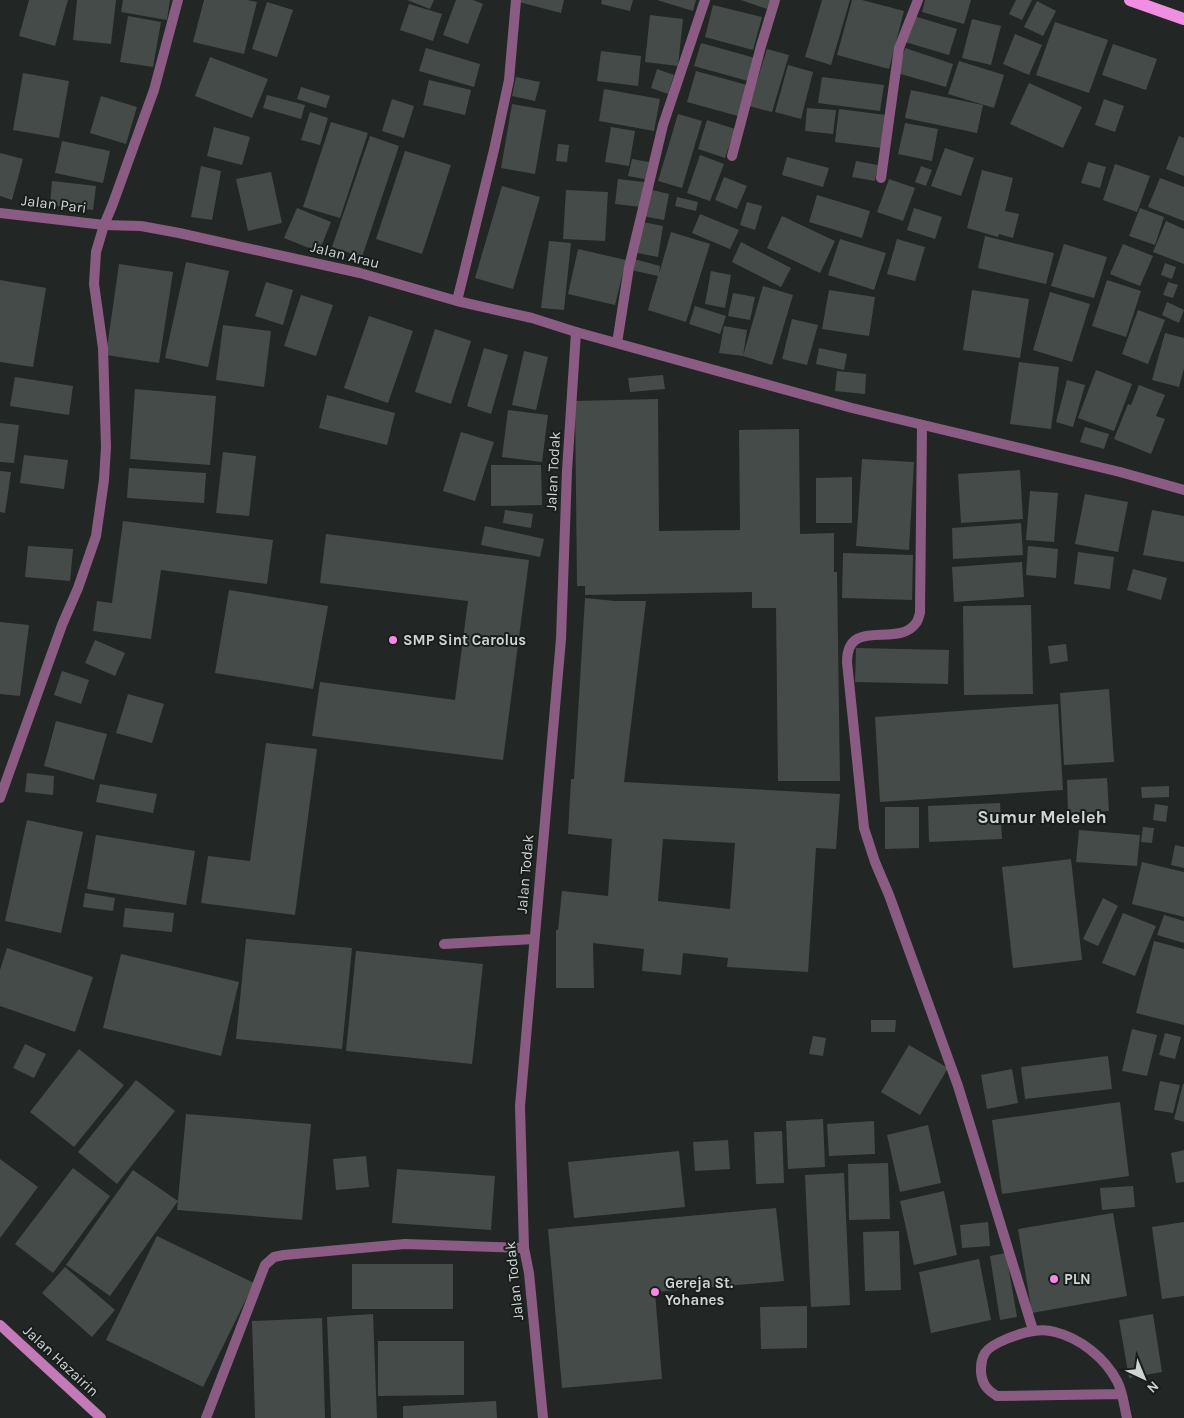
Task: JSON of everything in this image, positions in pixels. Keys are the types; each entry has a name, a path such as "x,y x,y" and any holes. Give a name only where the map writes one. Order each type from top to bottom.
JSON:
{"main road":[{"path":"1130,0 1184,19"},
{"name":"Jalan Hazairin","path":"0,1325 101,1418"}],"street":[{"path":"0,798 96,536 104,480 106,447 103,348 94,284 96,252 104,225 116,197 154,90 178,0"},
{"path":"457,301 509,80 516,0"},
{"path":"618,344 629,267 663,125 705,0"},
{"path":"732,156 775,0"},
{"path":"881,178 899,48 918,0"},
{"name":"Jalan Pari","path":"0,213 104,225"},
{"name":"Jalan Arau","path":"104,225 141,226 179,233 360,273 457,301 532,318 618,344 852,408 1120,472 1184,490"},
{"name":"Jalan Todak","path":"543,1418 529,1273 524,1248 520,1106 561,639 567,471 576,332"},
{"path":"922,425 920,612 916,624 905,632 860,636 852,643 847,652 864,828 958,1086 1033,1330"},
{"path":"444,944 534,939"},
{"path":"206,1418 265,1265 274,1257 405,1244 524,1248"},
{"path":"1121,1394 996,1396 988,1391 981,1376 980,1364 985,1352 1003,1340 1033,1330 1054,1331 1071,1337 1089,1348 1106,1364 1118,1382 1121,1394 1127,1418"}],"building":[{"path":"29,0 68,0 55,46 19,36"},
{"path":"77,0 116,0 111,44 73,40"},
{"path":"123,0 170,0 167,20 121,12"},
{"path":"204,0 247,0 257,2 244,54 193,42"},
{"path":"407,0 434,0 430,9"},
{"path":"456,0 473,0 483,4 468,44 443,35"},
{"path":"519,0 564,0 561,13 519,2"},
{"path":"602,0 633,0 630,11 601,4"},
{"path":"657,0 696,0 693,11"},
{"path":"741,0 770,0 767,9"},
{"path":"822,0 850,0 831,65 805,57"},
{"path":"852,0 862,0 904,11 889,69 837,55"},
{"path":"925,0 971,0 964,24 922,12"},
{"path":"1016,0 1032,0 1022,20 1009,14"},
{"path":"1037,1 1056,11 1043,36 1024,27"},
{"path":"267,2 293,10 277,57 252,49"},
{"path":"409,4 442,14 433,41 400,30"},
{"path":"713,5 762,17 753,50 705,37"},
{"path":"650,15 683,19 678,66 645,62"},
{"path":"128,16 161,22 153,67 120,62"},
{"path":"914,16 957,29 949,55 905,42"},
{"path":"972,19 1001,26 991,65 962,58"},
{"path":"1055,22 1108,40 1089,93 1036,75"},
{"path":"1015,34 1042,45 1029,75 1003,64"},
{"path":"701,43 755,58 748,81 694,66"},
{"path":"1113,44 1157,59 1146,90 1102,75"},
{"path":"426,48 480,64 474,87 419,71"},
{"path":"905,48 953,64 946,87 897,73"},
{"path":"767,49 789,55 772,112 749,106"},
{"path":"601,51 641,56 638,86 597,81"},
{"path":"210,57 268,79 252,118 195,96"},
{"path":"959,61 1004,75 994,108 948,94"},
{"path":"788,65 813,72 801,119 775,112"},
{"path":"657,69 674,75 668,94 651,88"},
{"path":"696,71 747,85 738,116 687,102"},
{"path":"23,73 69,81 59,138 13,130"},
{"path":"516,77 540,82 535,101 512,96"},
{"path":"822,77 884,85 880,111 818,103"},
{"path":"429,80 471,90 465,115 423,105"},
{"path":"1029,83 1082,107 1063,148 1010,124"},
{"path":"301,87 330,96 326,108 297,99"},
{"path":"604,89 660,99 654,131 599,121"},
{"path":"911,90 983,105 977,133 905,118"},
{"path":"267,95 305,105 301,119 263,108"},
{"path":"101,96 137,107 126,144 90,133"},
{"path":"392,99 414,106 404,138 382,131"},
{"path":"1104,99 1124,106 1115,132 1095,125"},
{"path":"512,104 546,110 535,174 501,168"},
{"path":"807,108 836,110 833,134 805,131"},
{"path":"839,109 886,115 881,148 835,142"},
{"path":"310,112 328,118 320,145 301,140"},
{"path":"678,114 702,121 682,188 658,181"},
{"path":"707,120 735,129 725,158 698,149"},
{"path":"331,122 368,133 340,218 303,207"},
{"path":"905,123 938,129 932,161 898,154"},
{"path":"214,127 250,137 242,165 207,156"},
{"path":"611,127 635,131 629,166 605,162"},
{"path":"370,136 399,146 362,257 332,247"},
{"path":"1179,136 1184,138 1184,176 1166,169"},
{"path":"62,141 110,151 103,183 55,173"},
{"path":"558,144 569,145 567,162 556,161"},
{"path":"945,148 974,158 961,196 931,186"},
{"path":"405,151 451,165 422,254 376,239"},
{"path":"0,153 23,159 12,200 0,196"},
{"path":"700,155 724,164 710,201 687,193"},
{"path":"787,157 829,168 823,187 782,175"},
{"path":"632,159 649,162 645,179 628,176"},
{"path":"856,161 878,165 875,181 852,177"},
{"path":"1088,162 1106,167 1100,188 1081,183"},
{"path":"1115,164 1150,176 1137,212 1103,200"},
{"path":"201,166 221,171 212,220 191,217"},
{"path":"921,166 932,170 926,186 915,182"},
{"path":"982,170 1013,178 1005,211 1019,214 1013,238 999,234 998,237 967,228"},
{"path":"271,172 282,223 248,231 236,179"},
{"path":"724,177 747,186 737,209 715,200"},
{"path":"1160,178 1184,187 1184,221 1148,207"},
{"path":"618,179 644,182 641,207 615,204"},
{"path":"889,179 915,188 903,221 877,212"},
{"path":"52,181 96,186 93,210 50,205"},
{"path":"502,186 540,197 513,289 475,278"},
{"path":"648,189 669,194 664,220 642,216"},
{"path":"566,190 608,192 605,241 563,239"},
{"path":"817,195 870,211 862,238 809,222"},
{"path":"677,197 698,202 696,211 675,206"},
{"path":"747,202 762,206 755,230 740,225"},
{"path":"297,208 331,222 319,252 284,238"},
{"path":"914,208 942,217 935,239 907,230"},
{"path":"1140,208 1164,217 1155,245 1129,236"},
{"path":"700,214 739,230 730,249 692,233"},
{"path":"782,216 835,241 820,273 767,248"},
{"path":"1166,221 1184,229 1184,264 1153,252"},
{"path":"643,222 663,226 658,257 637,253"},
{"path":"671,232 710,244 686,322 648,310 658,276 631,270 634,259 660,266 659,274"},
{"path":"985,236 1054,253 1046,284 978,268"},
{"path":"840,239 886,253 874,290 828,275"},
{"path":"897,239 925,247 915,281 887,274"},
{"path":"549,241 571,243 564,310 541,308"},
{"path":"741,242 791,268 781,287 732,262"},
{"path":"1064,244 1107,257 1094,298 1051,286"},
{"path":"1123,244 1153,256 1140,286 1110,274"},
{"path":"578,249 626,260 615,305 568,294"},
{"path":"186,262 229,271 208,367 165,358"},
{"path":"1165,263 1176,267 1172,279 1161,275"},
{"path":"119,264 173,272 159,363 106,355"},
{"path":"711,271 731,275 725,308 705,304"},
{"path":"0,280 46,288 33,367 0,362"},
{"path":"1107,280 1141,291 1126,337 1092,326"},
{"path":"266,282 293,290 283,325 255,316"},
{"path":"1168,282 1178,285 1173,298 1163,295"},
{"path":"763,286 793,295 772,365 743,356"},
{"path":"829,290 875,297 869,336 822,329"},
{"path":"972,290 1029,299 1020,358 963,350"},
{"path":"1050,292 1090,304 1072,362 1033,350"},
{"path":"733,293 755,297 750,320 728,316"},
{"path":"301,295 333,305 316,356 284,346"},
{"path":"1167,302 1184,310 1179,323 1162,315"},
{"path":"695,306 726,316 720,334 689,324"},
{"path":"1138,310 1165,320 1148,364 1122,354"},
{"path":"369,316 413,331 388,403 344,388"},
{"path":"792,319 818,325 807,365 782,359"},
{"path":"223,325 271,331 264,387 216,380"},
{"path":"724,326 747,330 743,356 719,353"},
{"path":"435,329 471,341 451,404 415,392"},
{"path":"1165,333 1184,338 1184,368 1179,387 1152,380"},
{"path":"484,348 508,355 491,414 467,406"},
{"path":"819,348 847,354 844,370 816,364"},
{"path":"524,351 548,357 536,410 512,405"},
{"path":"1019,362 1059,367 1051,429 1010,424"},
{"path":"1096,370 1132,384 1114,431 1078,418"},
{"path":"837,371 866,374 865,394 835,391"},
{"path":"663,375 665,389 630,392 628,378"},
{"path":"15,377 73,386 69,415 10,406"},
{"path":"1067,380 1085,385 1073,427 1056,422"},
{"path":"1139,385 1165,395 1156,416 1165,419 1151,454 1114,439 1128,404 1131,405"},
{"path":"135,389 216,396 210,465 130,459"},
{"path":"327,395 395,413 387,445 319,428"},
{"path":"658,399 659,531 740,530 739,430 799,429 800,534 834,533 834,572 837,572 840,781 778,781 776,608 752,608 752,592 585,595 585,586 577,586 575,401"},
{"path":"508,410 548,415 542,462 502,457"},
{"path":"0,423 19,425 14,463 0,462"},
{"path":"1085,427 1109,434 1104,449 1080,442"},
{"path":"461,432 494,442 475,501 443,491"},
{"path":"223,452 256,456 249,516 216,513"},
{"path":"24,455 68,460 64,489 20,483"},
{"path":"862,459 914,462 909,550 856,546"},
{"path":"491,465 541,465 542,505 491,506"},
{"path":"129,468 206,473 204,503 127,498"},
{"path":"1020,470 1023,519 961,523 958,474"},
{"path":"0,471 11,472 5,513 0,512"},
{"path":"852,477 852,523 816,523 816,478"},
{"path":"1030,491 1058,493 1054,542 1026,540"},
{"path":"1085,494 1128,502 1118,552 1075,544"},
{"path":"505,510 533,514 531,528 503,523"},
{"path":"1152,510 1184,516 1184,562 1143,555"},
{"path":"123,521 273,540 267,584 161,570 151,639 93,631 97,601 112,603"},
{"path":"1021,523 1023,555 953,559 952,528"},
{"path":"485,526 544,539 540,557 481,545"},
{"path":"326,534 529,560 503,760 312,736 320,682 455,700 468,601 320,583"},
{"path":"28,546 73,549 70,581 25,577"},
{"path":"1028,546 1058,549 1056,578 1026,575"},
{"path":"1078,552 1114,557 1110,589 1074,584"},
{"path":"843,553 913,555 912,600 842,598"},
{"path":"1022,562 1024,597 954,602 952,567"},
{"path":"1133,569 1167,578 1161,600 1127,590"},
{"path":"229,590 328,606 313,689 215,673"},
{"path":"585,598 615,601 646,601 624,782 840,794 836,849 816,848 808,972 727,967 728,958 683,953 681,975 642,971 644,949 593,943 594,988 556,988 556,930 558,930 562,891 608,896 612,839 568,834 571,779 574,779","holes":["663,839 735,843 730,909 658,901"]},
{"path":"1031,605 1033,694 964,695 963,606"},
{"path":"0,622 29,625 20,696 0,694"},
{"path":"95,640 125,653 115,676 85,663"},
{"path":"1066,644 1068,661 1050,664 1048,646"},
{"path":"856,648 949,650 948,684 855,682"},
{"path":"62,671 89,680 81,704 54,695"},
{"path":"1109,689 1114,762 1064,765 1060,693"},
{"path":"128,694 164,704 152,743 116,733"},
{"path":"1058,704 1063,790 880,802 875,717"},
{"path":"56,721 107,734 94,780 44,766"},
{"path":"266,743 317,749 295,915 201,903 208,856 250,861"},
{"path":"27,773 54,776 53,795 25,792"},
{"path":"1107,778 1109,811 1068,813 1067,780"},
{"path":"100,784 157,794 153,813 96,802"},
{"path":"1169,786 1169,797 1142,798 1141,787"},
{"path":"1000,803 1002,839 929,842 928,806"},
{"path":"1155,804 1168,806 1166,822 1153,820"},
{"path":"885,807 919,807 919,848 885,849"},
{"path":"27,820 83,832 61,933 5,921"},
{"path":"1143,827 1154,828 1152,843 1141,842"},
{"path":"1079,830 1140,835 1137,866 1076,862"},
{"path":"96,835 195,851 186,905 87,889"},
{"path":"1175,845 1184,847 1184,868 1171,865"},
{"path":"1071,859 1082,960 1013,968 1002,867"},
{"path":"1142,862 1184,872 1184,917 1132,904"},
{"path":"85,893 115,898 113,911 83,907"},
{"path":"1103,898 1118,906 1098,946 1083,939"},
{"path":"125,908 174,913 172,932 123,927"},
{"path":"1123,913 1156,926 1135,976 1102,963"},
{"path":"1164,915 1184,921 1184,943 1157,935"},
{"path":"246,939 352,948 342,1049 236,1039"},
{"path":"1154,941 1184,949 1184,1025 1136,1013"},
{"path":"7,948 93,977 75,1032 0,1006 0,970"},
{"path":"356,951 483,964 472,1064 346,1051"},
{"path":"121,954 239,982 221,1056 103,1028"},
{"path":"871,1020 896,1020 895,1032 871,1032"},
{"path":"1132,1029 1157,1035 1147,1076 1122,1071"},
{"path":"1165,1033 1181,1037 1175,1059 1159,1055"},
{"path":"813,1036 826,1038 823,1056 809,1054"},
{"path":"25,1044 46,1054 34,1078 13,1068"},
{"path":"909,1045 948,1068 920,1115 881,1092"},
{"path":"79,1049 124,1085 74,1147 30,1112"},
{"path":"1108,1056 1112,1089 1025,1099 1021,1067"},
{"path":"1012,1069 1018,1103 987,1109 981,1075"},
{"path":"136,1080 175,1111 117,1184 78,1152"},
{"path":"1160,1081 1180,1085 1173,1113 1154,1110"},
{"path":"1184,1084 1184,1122 1174,1119"},
{"path":"1120,1102 1129,1176 1002,1194 992,1120"},
{"path":"186,1114 311,1124 302,1220 177,1210"},
{"path":"823,1119 825,1167 788,1169 786,1121"},
{"path":"874,1121 875,1154 829,1156 827,1124"},
{"path":"928,1125 941,1183 900,1192 887,1135"},
{"path":"782,1131 784,1183 756,1184 754,1132"},
{"path":"728,1140 730,1169 695,1171 693,1142"},
{"path":"1184,1150 1184,1182 1176,1183 1171,1153"},
{"path":"679,1151 685,1207 574,1218 568,1162"},
{"path":"366,1156 369,1187 336,1190 333,1159"},
{"path":"0,1159 38,1187 0,1238"},
{"path":"888,1163 890,1219 849,1220 848,1164"},
{"path":"73,1168 110,1196 53,1273 15,1244"},
{"path":"397,1169 495,1176 491,1230 392,1223"},
{"path":"133,1170 178,1201 110,1296 66,1265"},
{"path":"844,1173 850,1305 811,1307 805,1175"},
{"path":"1133,1186 1135,1207 1102,1210 1100,1188"},
{"path":"944,1191 957,1255 914,1265 900,1201"},
{"path":"776,1208 784,1281 655,1292 662,1379 562,1388 548,1229"},
{"path":"1113,1213 1127,1296 1032,1313 1018,1229"},
{"path":"988,1222 990,1246 962,1248 960,1225"},
{"path":"1184,1222 1184,1296 1162,1299 1152,1227"},
{"path":"899,1231 901,1290 865,1291 863,1232"},
{"path":"157,1236 254,1283 203,1387 106,1340"},
{"path":"1006,1253 1017,1317 1000,1320 990,1256"},
{"path":"979,1259 991,1320 931,1333 919,1272"},
{"path":"352,1264 453,1264 453,1309 352,1309"},
{"path":"65,1267 115,1310 92,1337 42,1293"},
{"path":"807,1306 807,1348 761,1349 760,1307"},
{"path":"373,1314 377,1418 331,1418 327,1317"},
{"path":"1153,1314 1162,1372 1129,1378 1119,1320"},
{"path":"322,1318 325,1418 255,1418 252,1321"},
{"path":"378,1341 464,1341 464,1395 378,1396"},
{"path":"496,1401 497,1418 403,1418 403,1406"}],"place":[{"name":"SMP Sint Carolus","path":"393,640"},
{"name":"PLN","path":"1054,1279"},
{"name":"Gereja St. Yohanes","path":"655,1292"}],"district":[{"name":"Sumur Meleleh","path":"1042,817"}]}
